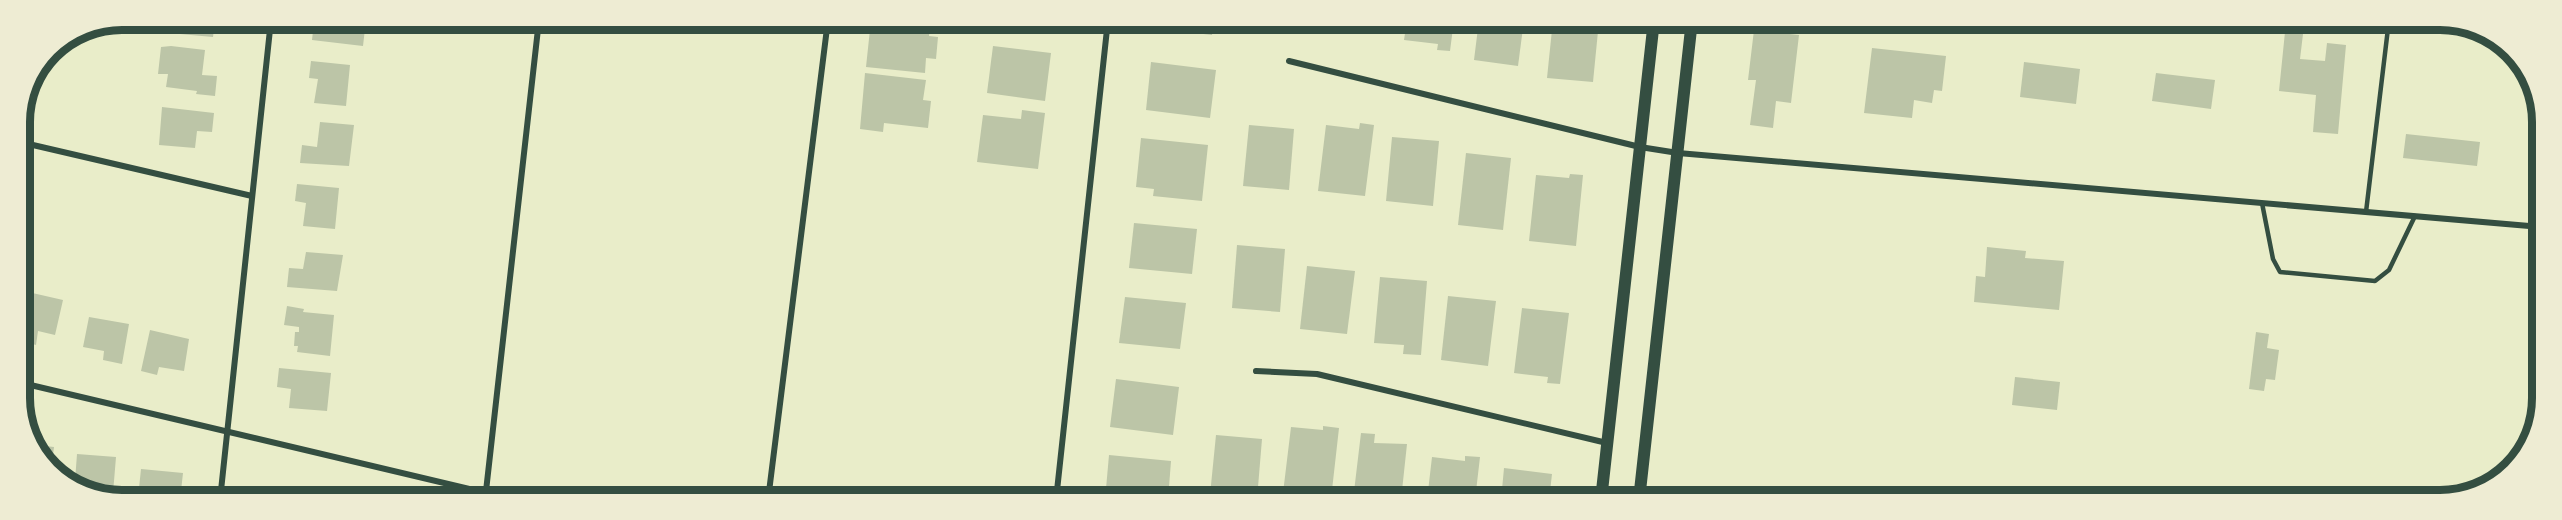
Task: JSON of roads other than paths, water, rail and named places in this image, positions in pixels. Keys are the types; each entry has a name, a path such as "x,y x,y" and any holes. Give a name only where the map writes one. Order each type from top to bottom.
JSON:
{"main road":[{"path":"1602,490 1653,30"},
{"path":"1640,490 1691,30"}],"street":[{"path":"221,490 270,30"},
{"path":"486,490 538,30"},
{"path":"769,490 827,30"},
{"path":"1057,490 1107,30"},
{"path":"1289,61 1640,147 1678,153 2532,226"},
{"path":"30,144 252,196"},
{"path":"1256,371 1317,374 1607,443"},
{"path":"30,385 461,490"}],"lane":[{"path":"2366,212 2388,30"},
{"path":"2262,203 2272,259 2280,272 2375,281 2389,270 2415,216"}]}
